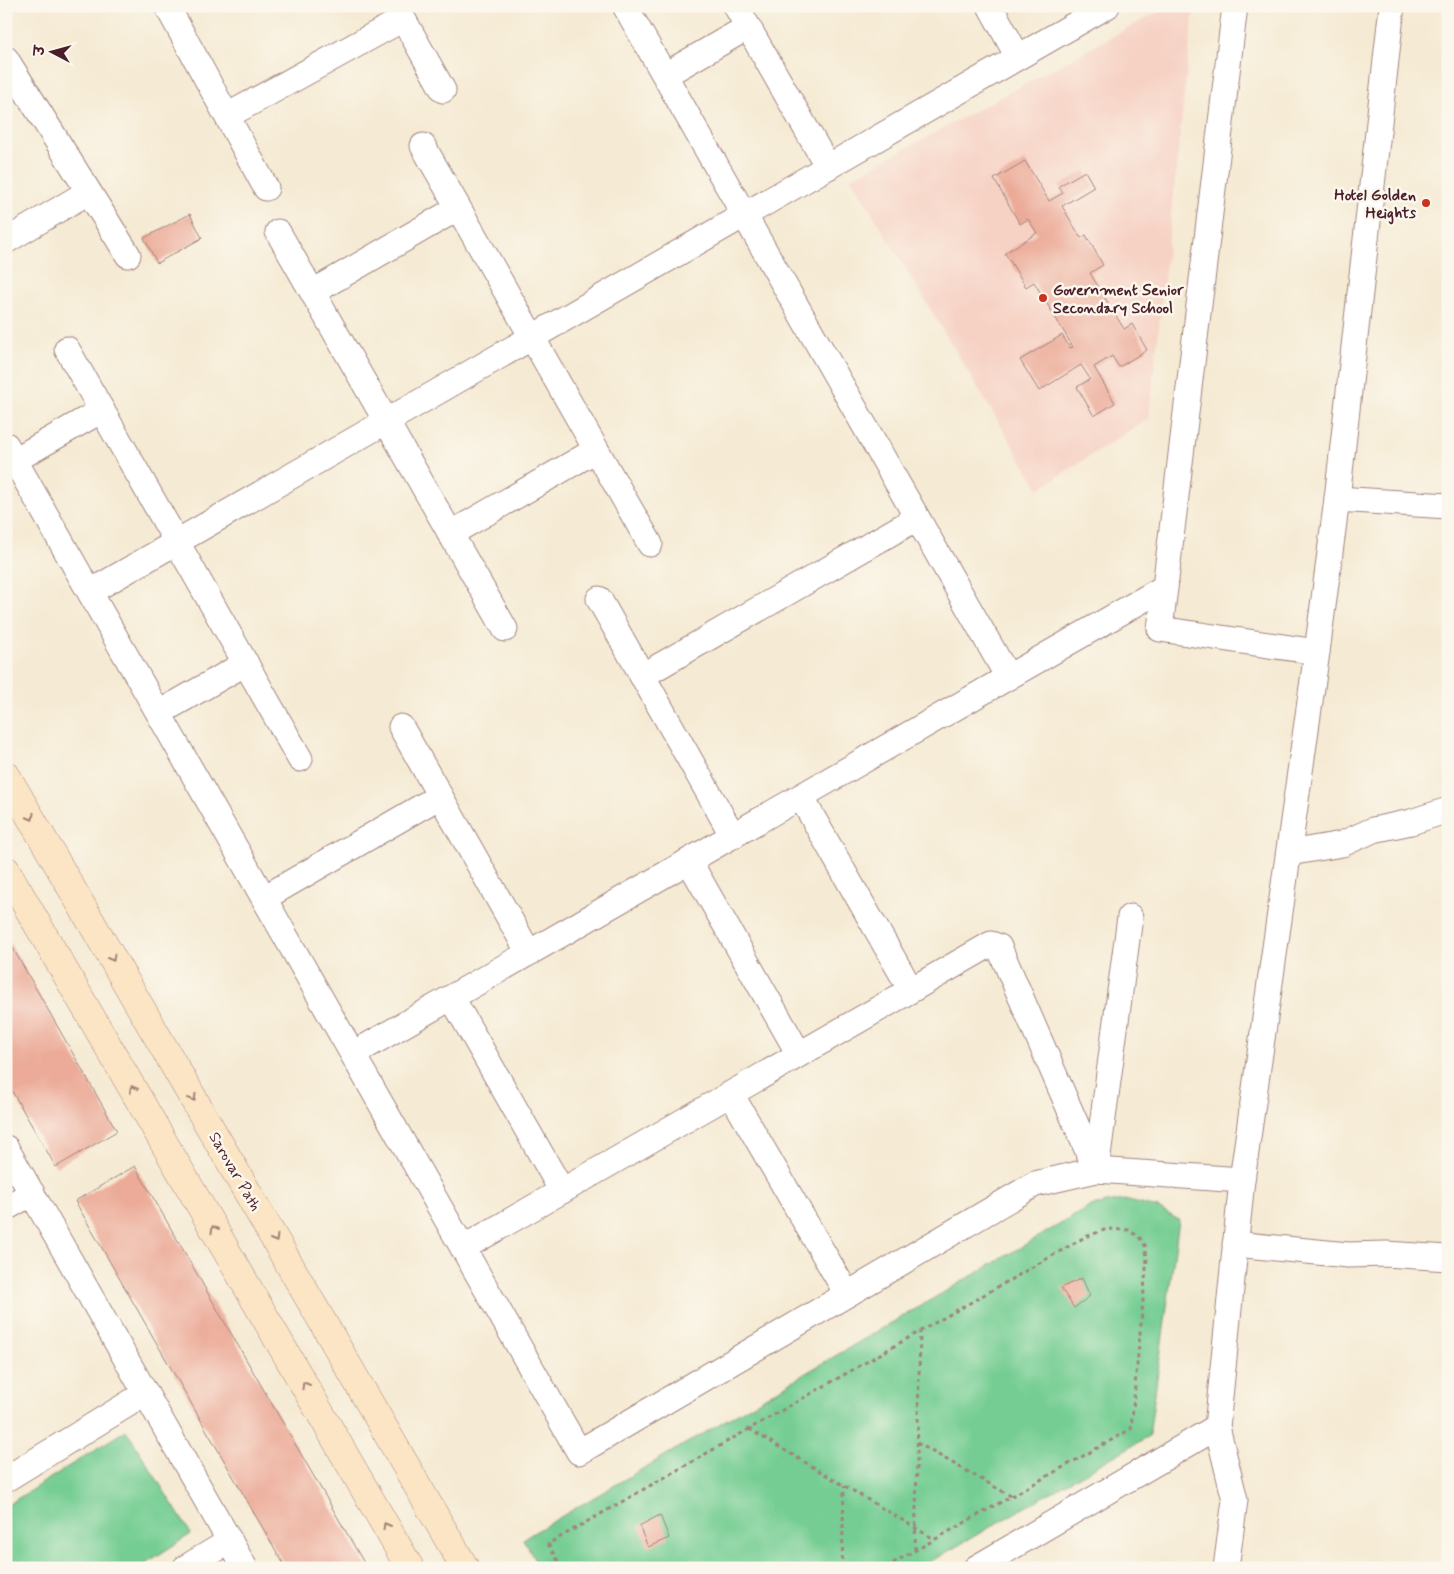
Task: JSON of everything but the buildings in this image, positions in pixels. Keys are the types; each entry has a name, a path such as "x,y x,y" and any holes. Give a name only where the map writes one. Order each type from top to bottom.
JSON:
{"main road":[{"name":"Sarovar Path","path":"6,775 465,1568"},
{"path":"6,870 410,1568"}],"street":[{"path":"167,6 266,188"},
{"path":"625,6 1008,677"},
{"path":"990,6 1018,57"},
{"path":"90,592 1107,6"},
{"path":"1235,6 1160,629 1317,652"},
{"path":"1226,1568 1235,1500 1217,1427 1242,1180 1338,499 1392,6"},
{"path":"227,116 399,13 443,90"},
{"path":"664,75 742,16 828,167"},
{"path":"6,59 128,255"},
{"path":"424,146 650,544"},
{"path":"6,241 88,192"},
{"path":"313,292 458,208"},
{"path":"278,232 505,629"},
{"path":"67,350 300,759"},
{"path":"102,410 10,452 580,1452 1035,1184 1096,1170 1242,1180"},
{"path":"450,534 596,450"},
{"path":"1338,499 1448,506"},
{"path":"642,676 917,518"},
{"path":"353,1054 1165,587"},
{"path":"599,599 733,836"},
{"path":"159,713 246,663"},
{"path":"401,727 529,953"},
{"path":"264,898 440,796"},
{"path":"800,797 911,990"},
{"path":"1289,853 1342,844 1373,830 1411,822 1448,810"},
{"path":"689,861 799,1054"},
{"path":"1096,1170 1130,917"},
{"path":"463,1248 991,944 999,947 1096,1170"},
{"path":"452,998 562,1191"},
{"path":"731,1094 847,1294"},
{"path":"6,1148 246,1568"},
{"path":"6,1208 32,1193"},
{"path":"1236,1244 1348,1255 1386,1254 1448,1258"},
{"path":"6,1479 146,1393"},
{"path":"976,1568 1217,1427"},
{"path":"185,1568 230,1541"}],"path":[{"path":"562,1568 548,1544 1085,1237 1108,1229 1130,1230 1145,1245 1147,1258 1131,1429 884,1568"},
{"path":"915,1550 920,1332"},
{"path":"749,1429 934,1540"},
{"path":"918,1443 1012,1496"},
{"path":"842,1568 844,1486"}],"shaded area":[{"name":"Government Senior Secondary School","path":"1169,6 1194,6 1149,418 1039,489 851,178"}],"green space":[{"path":"1124,1200 1158,1208 1179,1220 1149,1436 919,1568 539,1568 523,1539 1091,1206"},
{"path":"126,1430 191,1534 138,1568 6,1568 6,1506"}],"place":[{"name":"Hotel Golden Heights","path":"1426,203"},
{"name":"Government Senior Secondary School","path":"1043,298"}]}
